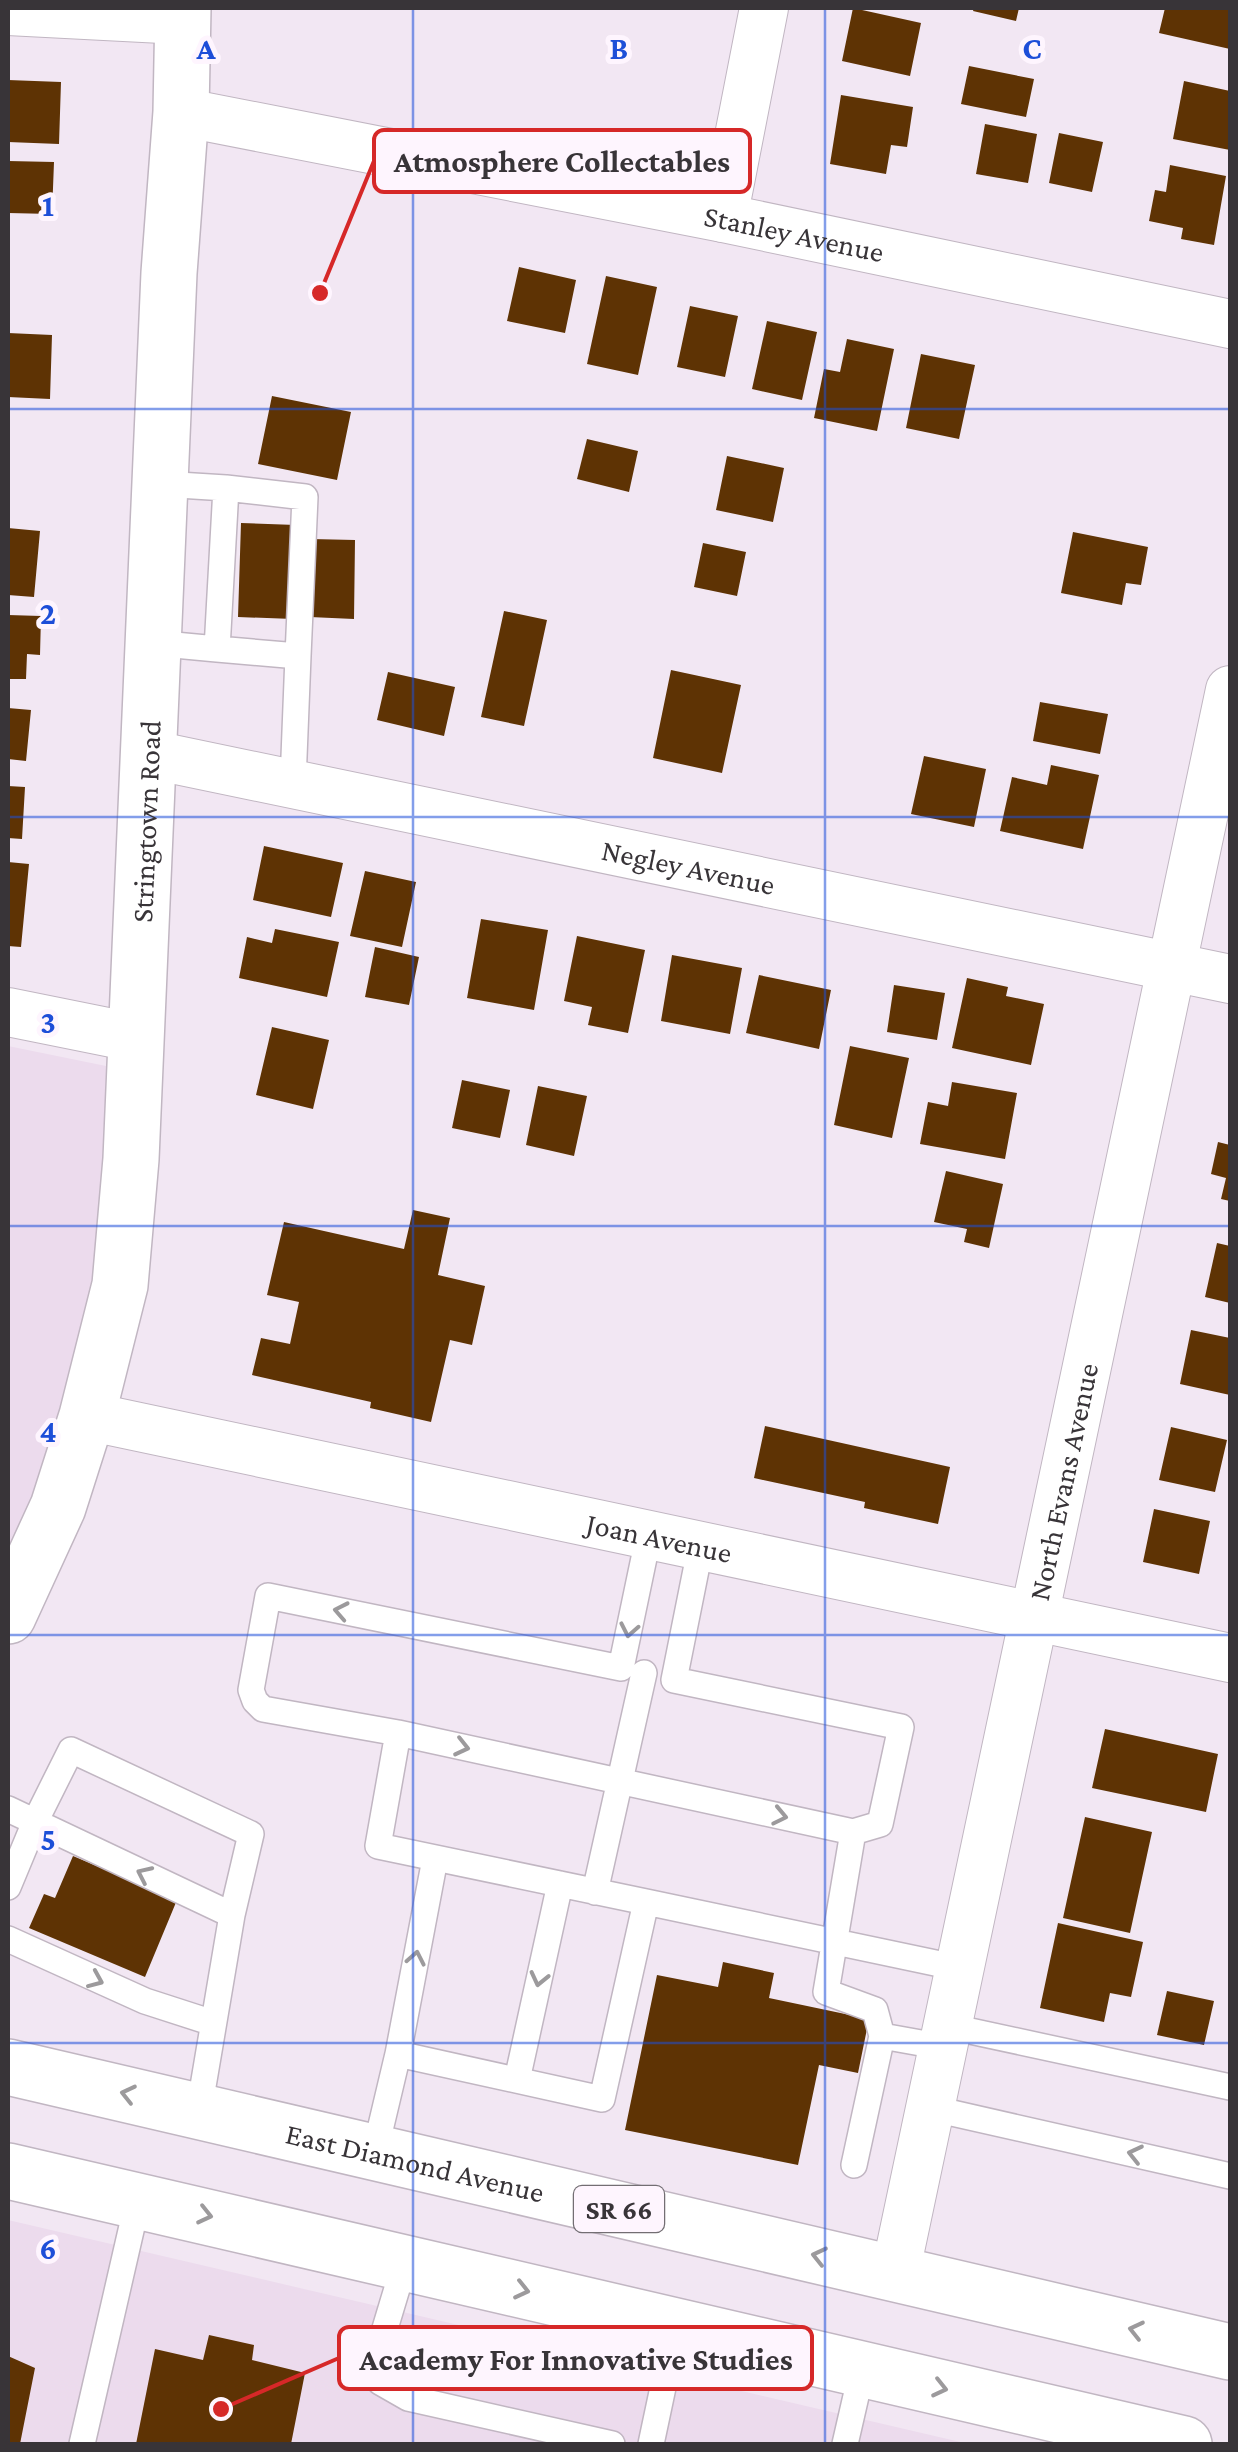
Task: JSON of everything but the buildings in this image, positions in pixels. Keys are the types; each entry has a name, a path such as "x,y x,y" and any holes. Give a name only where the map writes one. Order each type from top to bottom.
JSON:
{"main road":[{"name":"Stringtown Road","path":"8,1616 58,1507 87,1416 120,1285 137,1038 169,273 181,112 182,14"},
{"name":"East Diamond Avenue","path":"8,2067 1230,2352"},
{"path":"8,2171 1184,2444"}],"street":[{"path":"723,218 764,8"},
{"path":"8,11 182,14"},
{"name":"Stanley Avenue","path":"181,112 723,218 1230,324"},
{"name":"North Evans Avenue","path":"895,2274 1230,690"},
{"name":"Negley Avenue","path":"148,754 1230,979"},
{"path":"8,1012 137,1038"},
{"name":"Joan Avenue","path":"87,1416 1230,1658"}],"lane":[{"path":"162,484 305,497 293,782"},
{"path":"218,649 226,488"},
{"path":"153,642 298,656"},
{"path":"595,1892 622,1783 648,1534"},
{"path":"674,1680 701,1545"},
{"path":"268,1596 633,1670 901,1727 880,1824 853,1832 398,1733 263,1709 255,1702 251,1690 268,1596"},
{"path":"398,1733 378,1846 959,1968"},
{"path":"8,1887 35,1822 72,1750 251,1834 232,1915 199,2110"},
{"path":"8,1809 232,1915"},
{"path":"853,1832 826,1992 874,2010 882,2036 854,2164"},
{"path":"375,2151 398,2054 435,1858"},
{"path":"517,2080 560,1884"},
{"path":"398,2054 602,2099 646,1902"},
{"path":"8,1939 144,2001 213,2023"},
{"path":"882,2036 945,2037 1230,2087"},
{"path":"930,2108 1230,2176"},
{"path":"82,2444 138,2200"},
{"path":"405,2262 374,2365 380,2382 408,2398 612,2444"},
{"path":"651,2444 676,2326"},
{"path":"845,2444 862,2370"}],"shaded area":[{"path":"8,1046 106,1066 101,1288 74,1417 8,1564"},
{"path":"8,2220 969,2444 8,2444"}],"place":[{"name":"Atmosphere Collectables","path":"320,293"},
{"name":"Academy For Innovative Studies","path":"221,2409"}]}
